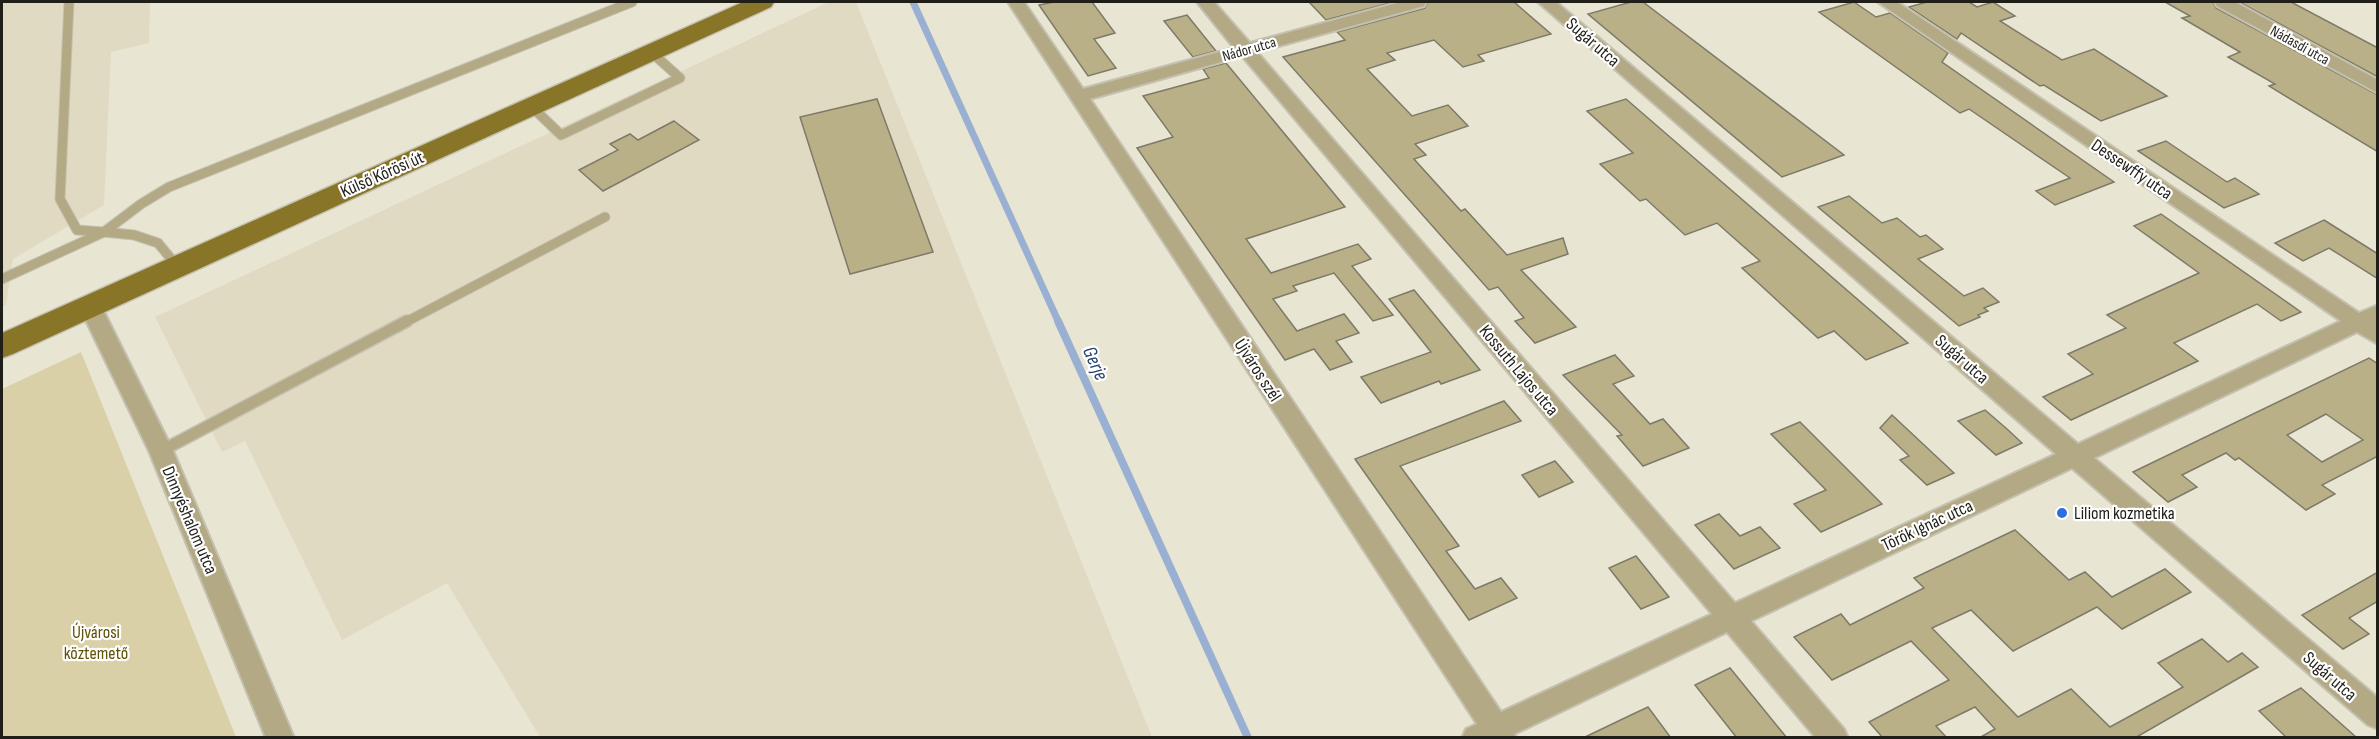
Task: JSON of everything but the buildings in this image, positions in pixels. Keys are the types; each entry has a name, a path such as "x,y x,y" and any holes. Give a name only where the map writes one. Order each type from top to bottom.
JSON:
{"main road":[{"name":"Külső Kőrösi út","path":"2,346 762,2"}],"street":[{"name":"Újváros szél","path":"1016,2 1080,96 1490,735"},
{"name":"Kossuth Lajos utca","path":"1205,2 1834,738"},
{"name":"Nádor utca","path":"1080,96 1418,2"},
{"name":"Sugár utca","path":"1546,2 2378,716"},
{"name":"Dessewffy utca","path":"1886,2 2371,324"},
{"name":"Nádasdi utca","path":"2223,2 2378,88"},
{"name":"Dinnyéshalom utca","path":"90,306 161,450 280,738"},
{"name":"Török Ignác utca","path":"1490,735 1731,617 2075,456 2371,324"}],"lane":[{"path":"69,2 60,199 77,230 135,236 158,243 177,266"},
{"path":"2,279 104,232 141,204 169,187 632,2"},
{"path":"531,106 561,135 680,78 651,52"},
{"path":"161,450 605,217"}],"shaded area":[{"path":"2,2 150,2 149,43 111,52 104,205 13,259 6,305 2,307"},
{"path":"829,2 856,2 1152,737 540,737 447,583 342,640 245,441 222,452 155,317"}],"green space":[{"name":"Újvárosi köztemető","path":"81,352 236,737 2,737 2,389"}],"waterway":[{"name":"Gerje","path":"913,2 1059,323"},
{"name":"Gerje","path":"1058,321 1248,738"}],"place":[{"name":"Liliom kozmetika","path":"2062,513"}]}
